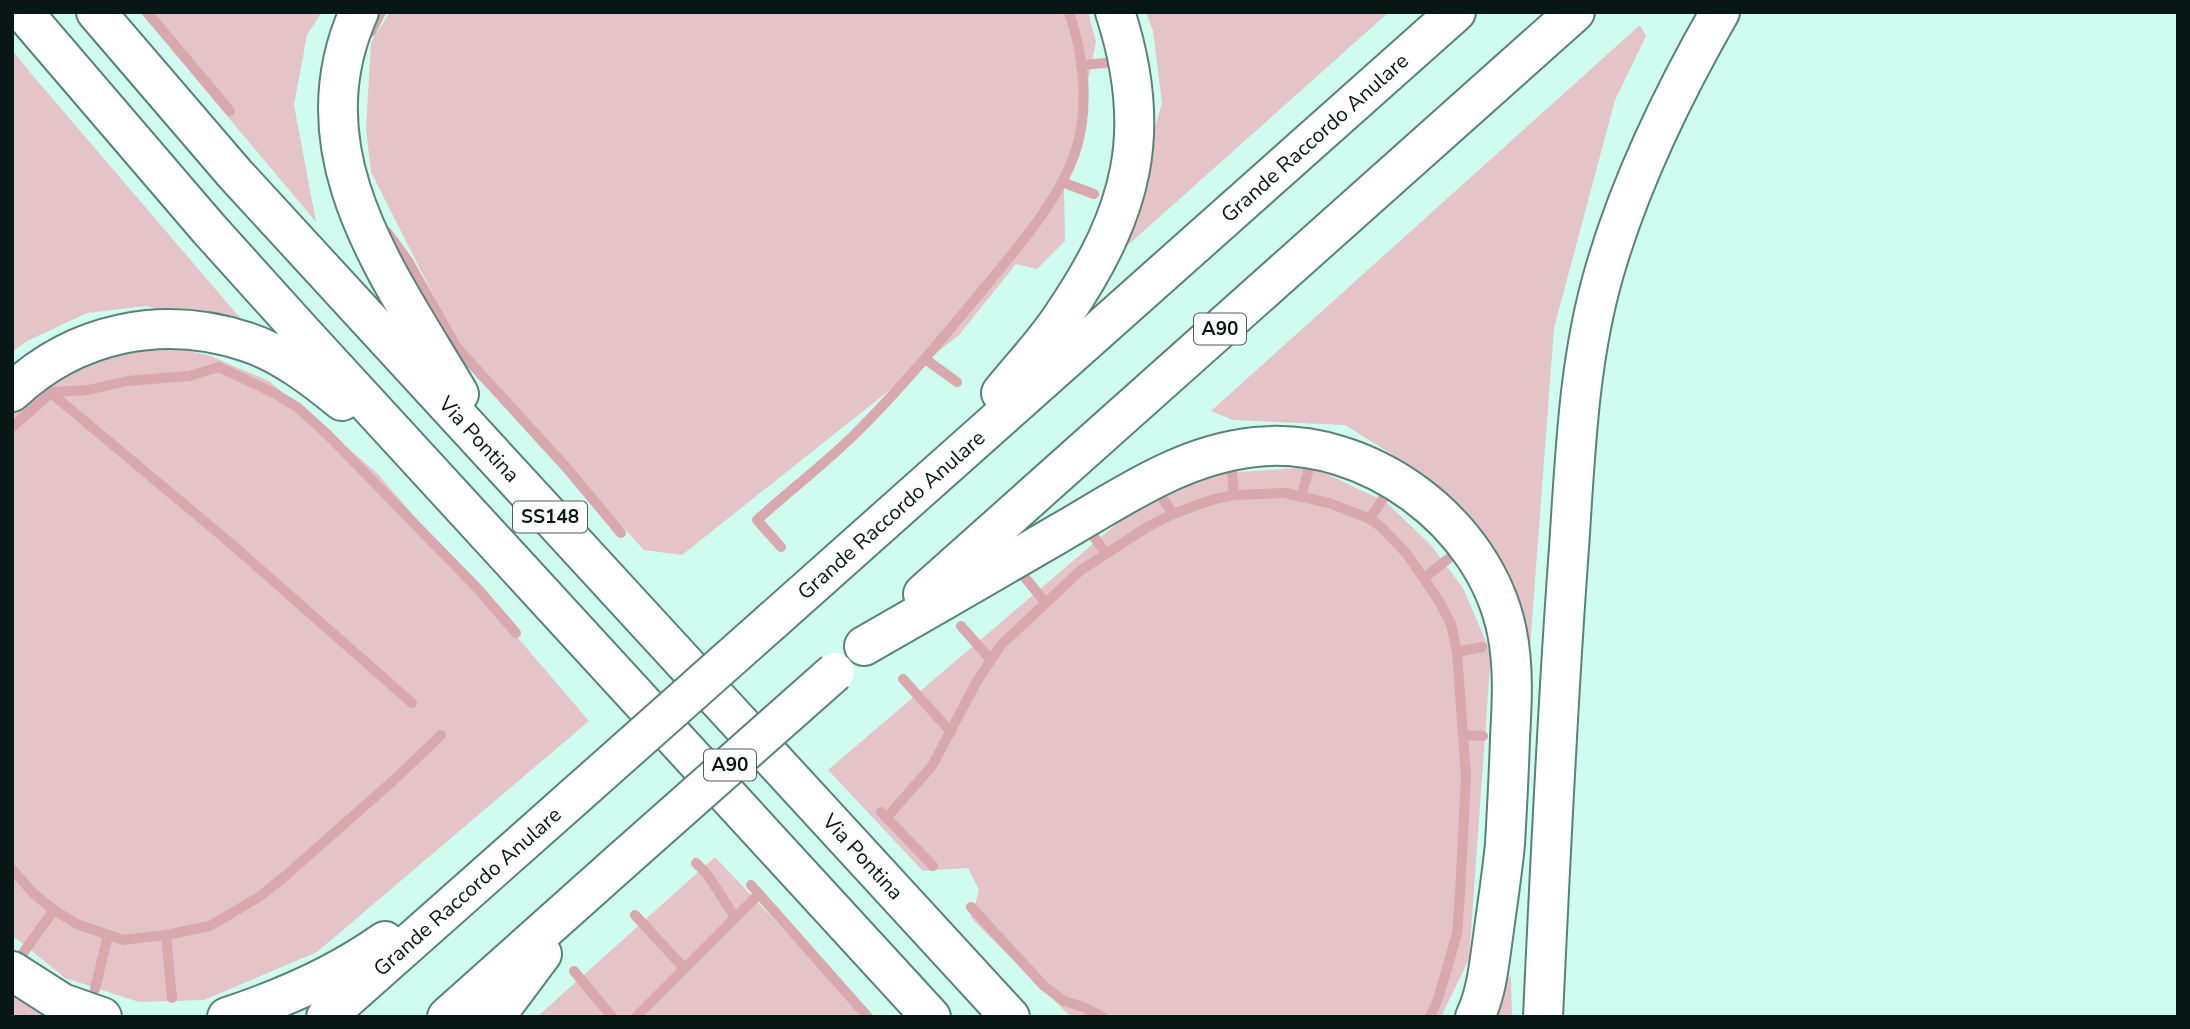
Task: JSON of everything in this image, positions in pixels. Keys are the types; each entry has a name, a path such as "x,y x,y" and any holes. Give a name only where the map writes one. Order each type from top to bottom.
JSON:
{"highway":[{"name":"SS148","path":"23,12 209,229 931,1017"},
{"name":"Via Pontina","path":"96,12 235,174 1010,1017"},
{"path":"359,12 344,58 338,90 341,150 348,186 376,251 497,460"},
{"path":"932,479 1063,316 1100,255 1118,217 1136,138 1131,80 1115,12"},
{"name":"Grande Raccordo Anulare","path":"326,1017 1456,12"},
{"name":"A90","path":"447,1017 1575,12"},
{"path":"1543,1017 1555,745 1577,432 1585,360 1604,274 1621,221 1668,113 1697,52 1720,12"},
{"path":"12,392 46,364 79,346 137,329 200,332 247,342 286,361 334,395 471,514"},
{"path":"864,646 1143,484 1205,456 1259,446 1315,448 1356,460 1395,480 1433,509 1471,551 1487,576 1500,606 1510,651 1512,704 1504,853 1486,981 1475,1017"},
{"path":"226,1017 292,993 364,956 502,860"},
{"path":"495,1017 592,888"},
{"path":"12,971 62,1003 102,1017"},
{"path":"984,988 1023,1017"}],"shaded area":[{"path":"140,12 322,12 307,35 294,105 316,222"},
{"path":"390,12 1088,12 1096,42 1069,171 1061,186 1064,189 1065,241 1037,269 1016,264 959,335 682,555 644,550 461,350 371,172 366,129 371,42"},
{"path":"1146,12 1389,12 1119,253 1162,103 1153,31"},
{"path":"1640,25 1646,36 1615,100 1554,328 1529,661 1493,559 1427,476 1345,425 1233,420 1211,411"},
{"path":"12,50 253,333 146,306 87,313 27,341 12,352"},
{"path":"162,345 211,356 269,381 378,474 589,721 317,952 204,1000 139,1002 65,978 12,935 12,411 38,383 71,363"},
{"path":"1312,467 1386,502 1430,544 1463,588 1491,653 1469,959 1441,1017 1071,1017 971,918 979,890 968,868 923,871 828,770 1142,502 1211,474"},
{"path":"715,857 866,1017 537,1017"},
{"path":"1511,975 1512,1017 1485,1017"},
{"path":"12,989 75,1017 12,1017"}],"waterway":[{"path":"147,12 230,111"},
{"path":"371,32 381,12"},
{"path":"781,547 757,520 841,447 889,399 1014,251 1059,188 1075,153 1083,118 1081,64 1069,12"},
{"path":"1081,65 1105,63"},
{"path":"1062,182 1094,194"},
{"path":"387,232 408,261 457,348 565,466 621,533"},
{"path":"925,359 957,382"},
{"path":"53,392 88,390 127,381 189,376 219,367 274,393 297,407 327,434 479,590 516,633"},
{"path":"51,393 228,541 412,703"},
{"path":"12,427 50,394"},
{"path":"1231,461 1234,495"},
{"path":"1301,497 1310,465"},
{"path":"1154,485 1173,514"},
{"path":"887,817 932,766 977,681 1001,645 1081,570 1149,526 1211,500 1234,495 1285,493 1329,503 1368,518 1380,526 1407,554 1451,624 1457,652 1466,776 1460,894 1457,934 1430,1017"},
{"path":"1370,519 1384,497"},
{"path":"1087,527 1106,554"},
{"path":"1424,578 1448,559"},
{"path":"1022,574 1045,602"},
{"path":"961,626 991,660"},
{"path":"1457,652 1482,647"},
{"path":"903,679 951,732"},
{"path":"12,869 34,894 54,910 77,924 123,940 210,926 259,897 284,877 441,735"},
{"path":"1464,735 1483,736"},
{"path":"881,812 933,866"},
{"path":"696,863 707,874 735,917"},
{"path":"751,885 868,1017"},
{"path":"636,1017 759,894"},
{"path":"971,907 1044,986 1064,1001 1103,1017"},
{"path":"23,953 54,910"},
{"path":"635,915 683,967"},
{"path":"95,989 108,935"},
{"path":"166,935 172,998"},
{"path":"574,971 612,1017"}]}
